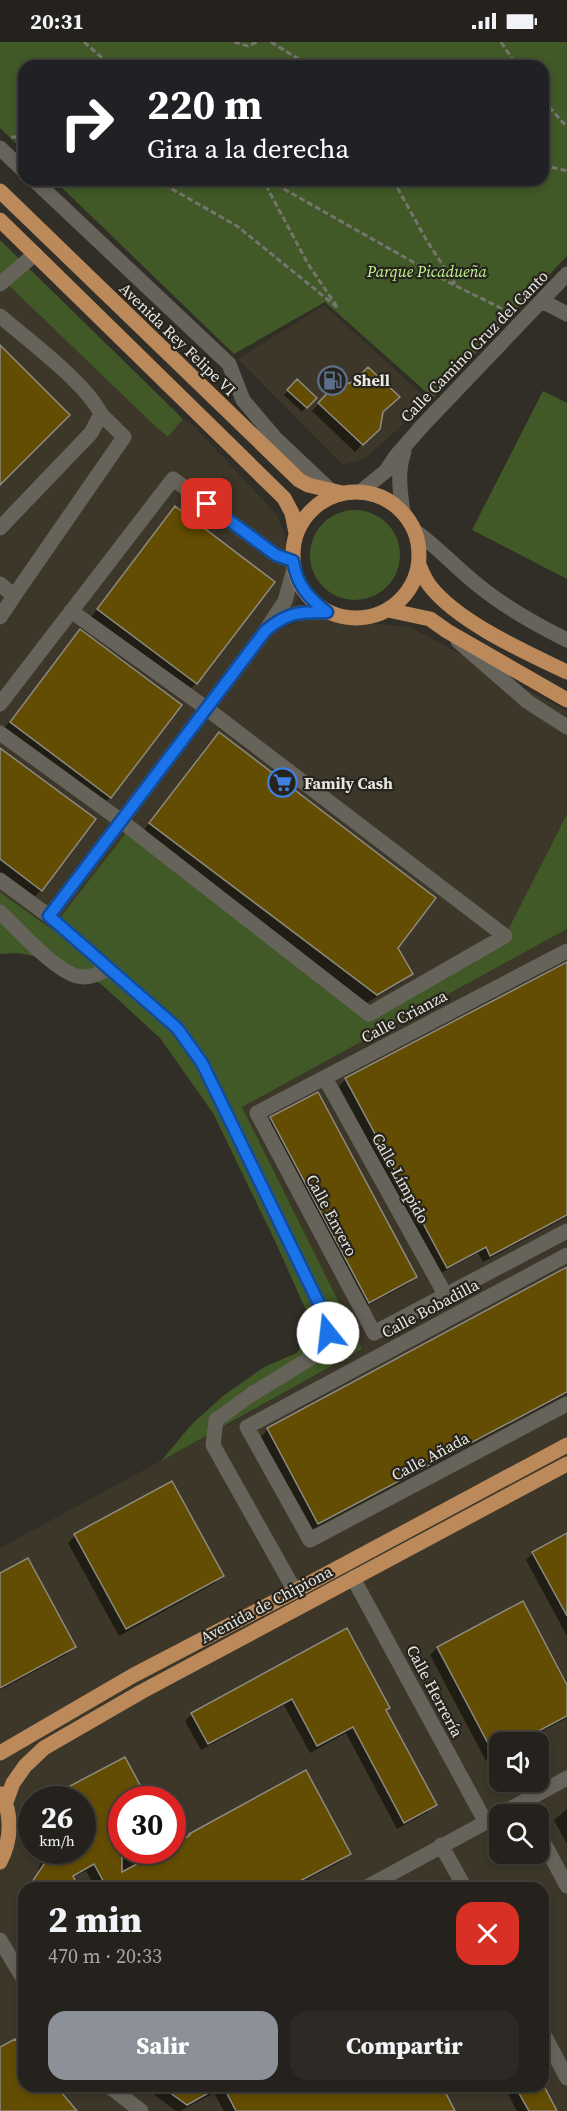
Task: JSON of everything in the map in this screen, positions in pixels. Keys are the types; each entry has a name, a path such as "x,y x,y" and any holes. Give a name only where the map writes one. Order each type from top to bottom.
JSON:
{"main road":[{"name":"Avenida Rey Felipe VI","path":"0,191 273,457 308,485 336,492"},
{"path":"0,220 284,498 292,513 296,533 294,565 305,592 312,601 327,612 350,618 371,617 388,610 402,599 413,584 419,565 420,550 415,531 403,512 384,498 360,492 336,492 318,504 304,518 296,533"},
{"path":"419,565 428,585 449,605 484,629 567,672"},
{"path":"388,610 430,619 567,700"},
{"name":"Avenida de Chipiona","path":"0,1753 134,1675 567,1444"},
{"name":"Avenida de Chipiona","path":"3,1796 25,1766 44,1748 141,1692 567,1464"},
{"path":"0,1862 8,1841 10,1821 3,1796"}],"street":[{"path":"5,142 18,162"},
{"path":"40,186 229,364 243,400 276,439 336,492"},
{"path":"0,284 35,254"},
{"name":"Calle Camino Cruz del Canto","path":"360,492 386,471 407,443 434,421 567,274"},
{"path":"542,301 567,314"},
{"path":"0,316 73,379 123,437 0,617"},
{"path":"0,528 91,433 101,414"},
{"name":"Calle Camino Cruz del Canto","path":"403,512 399,475 400,462 407,443"},
{"path":"0,704 172,479 276,555 294,565 285,602 266,630 49,916"},
{"path":"415,531 434,544 478,586 503,604 567,640"},
{"path":"0,584 14,596"},
{"path":"0,734 120,820 369,1014 506,936 206,708 72,611"},
{"path":"266,630 281,618 296,612 327,612"},
{"path":"447,631 528,702 567,727"},
{"path":"0,880 49,916 177,1028 202,1063 324,1314 328,1333 319,1353 252,1394 216,1420 213,1445 295,1591"},
{"path":"0,912 56,965 77,976 95,976 108,968"},
{"name":"Calle Crianza","path":"257,1113 567,951"},
{"name":"Calle Límpido","path":"325,1078 446,1296"},
{"name":"Calle Envero","path":"257,1113 374,1333"},
{"name":"Calle Bobadilla","path":"374,1333 567,1231"},
{"name":"Calle Bobadilla","path":"310,1540 247,1427 567,1255"},
{"name":"Calle Añada","path":"310,1540 567,1404"},
{"name":"Calle Herrería","path":"353,1578 485,1821"},
{"path":"531,1804 567,1778"},
{"path":"376,1882 489,1820"},
{"path":"441,1845 462,1882"},
{"path":"549,1852 567,1886"},
{"path":"0,1940 18,1970"},
{"path":"549,2044 567,2078"},
{"path":"117,2092 141,2111"}],"path":[{"path":"84,42 104,60"},
{"path":"234,42 248,46 257,42"},
{"path":"271,42 300,60"},
{"path":"501,42 513,60"},
{"path":"549,107 567,128"},
{"path":"549,166 567,171"},
{"path":"167,186 237,226 338,308 308,264 266,186"},
{"path":"279,186 456,286 513,314"},
{"path":"396,186 456,286"}],"shaded area":[{"path":"0,277 168,437 183,419 193,425 277,515 284,533 298,599 283,628 308,618 410,627 567,711 567,814 505,936 369,1014 131,828 51,929 0,892"},
{"name":"Shell","path":"324,305 429,401 366,458 343,465 238,359"},
{"path":"567,929 567,2111 0,2111 0,1548 362,1349 242,1107"}],"green space":[{"name":"Parque Picadueña","path":"0,42 567,42 567,256 433,398 325,302 234,354 60,186 549,186 549,60 18,60 18,145 0,128"},
{"path":"0,240 183,419 168,437 0,277"},
{"path":"543,391 567,403 567,579 472,530"},
{"path":"355,510 372,513 387,523 397,538 400,555 397,572 387,587 372,597 355,600 338,597 323,587 313,572 310,555 313,538 323,523 338,513"},
{"path":"567,814 567,929 242,1107 362,1349 161,1461 192,1424 223,1396 264,1367 297,1353 307,1337 309,1317 213,1113 160,1038 101,984 49,959 18,953 0,954 0,892 51,929 130,828 369,1014 505,936"}],"building":[{"path":"0,345 70,415 0,485"},
{"path":"368,367 400,397 383,412 380,429 363,445 318,403 333,387 353,382"},
{"path":"297,379 317,398 307,408 287,390"},
{"path":"175,506 275,582 197,684 97,609"},
{"path":"80,629 182,705 111,798 10,722"},
{"path":"219,732 436,898 398,948 413,974 377,995 149,823"},
{"path":"0,748 96,819 42,891 0,859"},
{"path":"567,962 567,1215 490,1256 486,1247 447,1268 345,1078"},
{"path":"318,1092 417,1277 369,1303 270,1117"},
{"path":"567,1267 567,1392 318,1524 267,1428"},
{"path":"172,1481 224,1576 126,1629 74,1534"},
{"path":"567,1533 567,1616 532,1552"},
{"path":"28,1558 76,1647 0,1688 0,1573"},
{"path":"523,1601 567,1685 567,1716 537,1732 489,1732 489,1745 437,1647"},
{"path":"347,1628 390,1708 386,1710 437,1805 404,1823 353,1727 317,1746 292,1699 208,1744 191,1713"},
{"path":"125,1757 141,1786 108,1786 108,1864 122,1864 122,1872 137,1864 186,1864 186,1837 189,1834 306,1770 351,1854 298,1882 104,1882 94,1864 96,1864 96,1786 70,1786"},
{"path":"44,1864 94,1864 73,1876 76,1882 32,1882"},
{"path":"15,2039 18,2043 18,2092 61,2092 77,2111 0,2111 0,2047"},
{"path":"169,2092 210,2092 187,2105"},
{"path":"226,2092 445,2092 455,2111 236,2111"},
{"path":"518,2092 547,2092 557,2111 529,2111"}],"place":[{"name":"Shell","path":"332,380"},
{"name":"Family Cash","path":"283,783"}],"route":[{"path":"207,504 276,555 293,561 298,582 312,601 327,612 296,612 281,618 266,630 49,916 177,1028 202,1063 324,1314 328,1333"}]}
